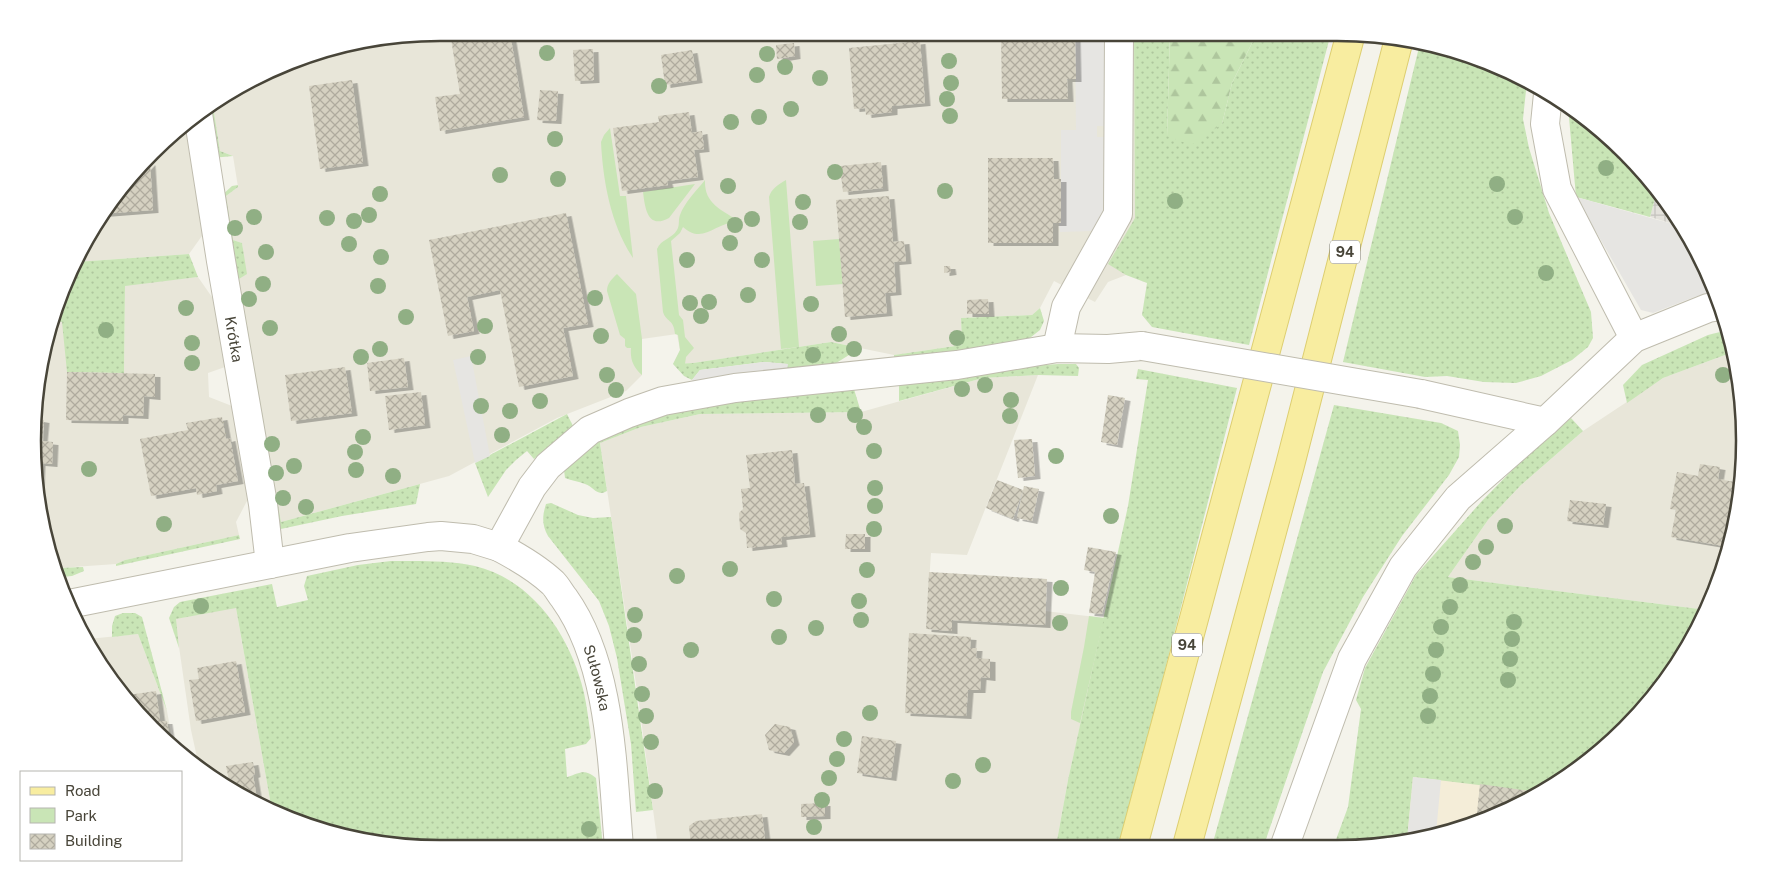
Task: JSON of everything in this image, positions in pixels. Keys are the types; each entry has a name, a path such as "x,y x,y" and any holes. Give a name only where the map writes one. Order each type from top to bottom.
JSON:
{"main road":[{"name":"94","path":"1135,840 1349,41"},
{"name":"94","path":"1189,840 1287,475 1397,46"}],"street":[{"path":"1056,348 1066,307 1118,214 1118,41"},
{"path":"1547,102 1545,124 1557,189 1634,338"},
{"name":"Krótka","path":"199,122 263,504 270,564"},
{"path":"1287,840 1352,659 1403,567 1458,498 1545,422 1634,338 1713,307"},
{"path":"499,547 532,487 548,466 590,430 629,413 664,401 735,388 957,365 1056,348 1142,346 1421,394 1545,422"},
{"name":"Sułowska","path":"76,603 350,548 441,536 473,539 499,547 526,562 553,583 572,610 589,643 602,685 618,840"}],"shaded area":[{"path":"440,41 1149,41 1147,221 1126,275 1108,282 1095,302 1054,281 1040,308 1032,315 961,318 962,345 894,355 831,342 693,363 673,364 680,350 677,334 642,339 642,375 626,391 557,418 449,476 281,522 239,279 246,274 242,243 233,240 226,196 238,187 233,156 220,151 214,112 241,95 264,82 312,62 363,49 388,45"},
{"path":"1075,41 1105,41 1106,126 1097,126 1097,137 1106,137 1105,210 1092,231 1060,232 1061,130 1076,130"},
{"path":"186,132 204,233 189,254 83,261 124,197 158,158"},
{"path":"1576,197 1671,224 1682,241 1695,264 1707,294 1653,313 1641,310"},
{"path":"1655,200 1671,223 1650,217"},
{"path":"198,277 214,300 225,367 208,373 209,397 232,406 248,499 236,522 239,535 125,560 116,564 62,568 49,518 42,467 42,414 49,363 59,321 62,321 124,373 125,285"},
{"path":"1726,355 1735,414 1735,467 1728,518 1722,544 1715,569 1698,609 1448,577 1488,520 1521,485 1583,431 1663,378"},
{"path":"471,356 490,456 475,463 453,360"},
{"path":"765,362 788,364 787,371 694,383 692,380 700,370"},
{"path":"1038,375 967,555 931,553 926,629 951,631 952,620 1044,625 1045,611 1104,618 1068,780 1057,840 657,840 600,443 641,427 700,414 861,412 983,378"},
{"path":"236,607 270,802 241,786 197,757 191,730 175,619"},
{"path":"138,634 167,711 172,736 140,704 124,684 94,638"},
{"path":"1410,751 1560,770 1513,799 1465,819 1391,836"},
{"path":"1413,777 1441,780 1437,827 1408,833"}],"green space":[{"path":"1134,41 1170,41 1167,136 1222,124 1232,83 1253,41 1329,41 1249,345 1152,327 1142,315 1147,283 1126,275 1108,264 1135,218"},
{"path":"1170,41 1253,41 1232,83 1222,124 1191,145 1167,136"},
{"path":"1418,50 1465,62 1526,89 1523,119 1529,148 1549,213 1591,312 1593,338 1588,347 1572,360 1541,376 1516,383 1484,382 1447,376 1425,377 1343,362"},
{"path":"214,112 220,151 233,156 212,158 205,118"},
{"path":"1569,116 1600,140 1619,158 1655,200 1650,217 1576,197"},
{"path":"610,128 620,196 626,196 633,258 619,232 606,188 601,142"},
{"path":"705,180 705,188 710,200 719,209 737,220 703,234 690,232 683,227 680,233 671,241 679,315 683,320 685,337 694,348 686,357 685,364 673,364 680,350 678,335 675,334 672,323 663,312 657,249 661,243 677,230 679,217 684,206"},
{"path":"786,180 799,347 781,349 769,197 773,189"},
{"path":"695,184 669,218 656,221 648,215 643,192"},
{"path":"238,185 226,196 233,240 242,243 247,274 239,279 281,522 420,484 416,504 342,516 276,530 220,197 232,186"},
{"path":"839,239 843,284 816,286 813,241"},
{"path":"189,254 198,277 125,286 124,373 67,372 62,322 59,322 83,261"},
{"path":"617,274 636,294 642,339 642,375 633,363 631,348 625,346 625,339 620,335 607,291 609,283"},
{"path":"1040,308 1044,321 1040,330 1026,341 894,361 894,355 962,345 961,318 1032,315"},
{"path":"1721,332 1726,355 1663,378 1627,403 1623,385 1642,365 1708,335"},
{"path":"831,342 860,348 830,367 787,371 787,364 765,362 700,370 692,380 684,376 673,364 693,363"},
{"path":"1076,364 1079,368 1078,376 1038,375 983,378 899,401 899,386 902,383 1017,367"},
{"path":"1138,369 1237,388 1122,840 1057,840 1068,780 1128,506 1148,380 1136,379"},
{"path":"853,386 861,412 700,414 641,427 600,443 607,491 601,493 588,485 565,478 564,470 591,441 644,417 719,400"},
{"path":"1334,405 1441,423 1458,431 1459,457 1449,475 1402,536 1363,597 1323,672 1266,840 1214,840"},
{"path":"567,414 573,426 534,459 527,451 516,460 506,470 488,497 475,463"},
{"path":"1571,418 1583,431 1521,485 1488,520 1448,577 1698,609 1695,617 1668,662 1637,704 1600,741 1580,757 1536,786 1527,791 1413,777 1408,833 1363,839 1336,840 1348,807 1361,709 1356,700 1365,668 1416,575 1481,502 1531,451"},
{"path":"551,503 578,515 593,518 611,517 653,810 636,812 631,744 617,658 609,626 599,601 546,532 543,521 544,513 546,504"},
{"path":"239,535 240,539 116,566 116,564 125,560"},
{"path":"391,561 422,561 475,566 496,573 515,584 532,598 559,632 578,672 585,698 591,738 586,744 565,749 567,777 585,772 596,778 602,840 440,840 388,836 363,832 312,819 270,802 236,608 176,619 179,648 169,618 174,607 180,602 272,584 277,607 308,600 304,586 307,576 358,565"},
{"path":"83,567 84,571 65,577 62,568"},
{"path":"123,613 135,613 142,617 167,711 138,634 112,637 112,626 115,616"},
{"path":"1089,616 1104,618 1080,723 1071,719 1071,712"}],"building":[{"path":"451,41 511,41 524,117 440,131 435,97 460,94"},
{"path":"920,41 925,103 892,106 892,112 866,115 865,108 854,109 849,48"},
{"path":"1001,41 1075,41 1076,79 1067,79 1068,99 1002,99"},
{"path":"794,43 795,56 777,59 776,45"},
{"path":"593,49 594,80 575,81 573,50"},
{"path":"692,50 697,80 665,85 661,55"},
{"path":"352,80 363,163 320,169 309,86"},
{"path":"540,90 558,91 556,121 537,120"},
{"path":"689,112 692,133 702,131 704,149 694,150 698,177 667,181 668,185 622,191 613,128 659,122 658,116"},
{"path":"988,158 1053,158 1054,179 1061,179 1061,223 1053,223 1053,243 988,243"},
{"path":"881,162 883,188 843,192 840,166"},
{"path":"150,166 153,210 113,213"},
{"path":"889,196 893,242 904,241 906,261 894,262 896,292 885,293 887,313 845,317 836,200"},
{"path":"566,213 588,324 563,328 573,376 519,387 500,290 467,297 474,331 448,336 429,240"},
{"path":"944,266 950,266 951,272 944,273"},
{"path":"988,299 989,314 967,314 967,300"},
{"path":"404,358 408,387 370,391 367,363"},
{"path":"345,367 352,413 291,421 285,375"},
{"path":"67,372 155,374 155,397 144,396 143,416 123,415 123,421 66,420"},
{"path":"421,392 425,425 389,430 385,396"},
{"path":"1108,395 1125,398 1117,445 1101,442"},
{"path":"222,417 226,439 230,438 238,481 216,485 217,491 197,495 196,488 151,496 140,439 188,430 186,423"},
{"path":"42,420 44,420 42,441 53,442 52,464 42,463"},
{"path":"1032,439 1035,476 1018,478 1014,440"},
{"path":"792,450 795,484 804,483 810,534 781,537 782,544 747,548 746,533 740,529 739,513 743,509 741,489 750,488 746,455"},
{"path":"1700,464 1720,467 1718,479 1733,482 1722,546 1671,537 1676,510 1670,509 1677,472 1698,476"},
{"path":"997,480 1023,490 1013,519 986,508"},
{"path":"1024,486 1039,489 1032,521 1017,518"},
{"path":"1570,500 1606,504 1603,525 1567,521"},
{"path":"846,534 865,534 865,549 845,549"},
{"path":"1088,547 1116,552 1102,614 1089,613 1095,572 1084,570"},
{"path":"929,572 1047,579 1045,625 952,620 952,631 926,629"},
{"path":"909,633 971,637 970,648 977,648 976,658 990,659 990,678 981,677 980,690 968,690 966,716 905,713"},
{"path":"236,661 245,712 196,721 189,680 199,679 197,668"},
{"path":"156,691 160,721 167,721 169,733 140,704 132,694"},
{"path":"775,724 790,727 794,742 784,753 769,750 765,735"},
{"path":"862,736 896,741 891,778 857,773"},
{"path":"253,762 256,795 229,778 226,766"},
{"path":"1480,784 1528,791 1513,799 1477,814"},
{"path":"825,803 825,816 801,817 801,804"},
{"path":"762,814 765,840 690,840 689,826 696,821"}]}
